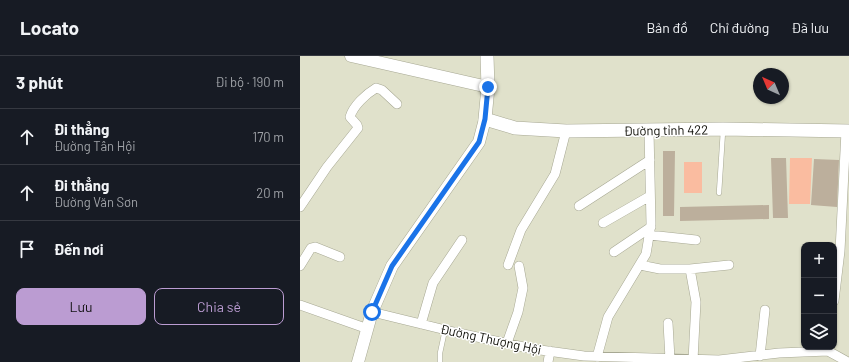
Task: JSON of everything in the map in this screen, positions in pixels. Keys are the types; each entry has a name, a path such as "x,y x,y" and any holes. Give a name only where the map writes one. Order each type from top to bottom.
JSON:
{"main road":[{"path":"485,119 488,87 487,56"},
{"name":"Đường tỉnh 422","path":"485,119 515,128 566,131 723,129 848,131"}],"street":[{"path":"351,56 488,87"},
{"path":"300,207 327,167 358,128 350,117 352,111 370,92 376,88 382,90 397,104"},
{"path":"358,362 372,312 392,266 479,142 485,119"},
{"path":"598,358 608,317 646,254 650,231 649,130"},
{"path":"508,265 521,230 555,174 566,131"},
{"path":"837,284 845,251 848,131"},
{"path":"579,206 650,160"},
{"path":"604,222 650,196"},
{"path":"614,252 650,231 696,240"},
{"path":"422,324 433,283 462,240"},
{"path":"300,266 311,248 315,247 340,257"},
{"path":"640,265 660,269 729,266"},
{"path":"507,343 518,312 523,288 519,266"},
{"path":"690,268 696,302 694,360"},
{"path":"300,305 368,329"},
{"path":"760,356 766,310"},
{"name":"Đường Thượng Hội","path":"372,312 445,330 507,343 598,358 657,360 719,360 760,356 779,358 820,350"},
{"path":"668,323 670,359"},
{"name":"Đường Thượng Hội","path":"830,350 848,362"},
{"path":"548,362 550,351"},
{"path":"804,352 805,362"}],"lane":[{"path":"719,193 723,129"},
{"path":"440,362 440,353 445,330"}],"shaded area":[{"path":"790,158 812,158 810,204 789,204"},
{"path":"684,162 702,162 702,193 684,193"}],"building":[{"path":"663,151 675,151 674,216 663,216"},
{"path":"771,158 786,158 788,218 773,218"},
{"path":"814,159 839,160 837,207 811,205"},
{"path":"769,205 769,219 680,221 680,207"}],"route":[{"path":"372,312 392,266 479,142 485,119 488,87"}]}
